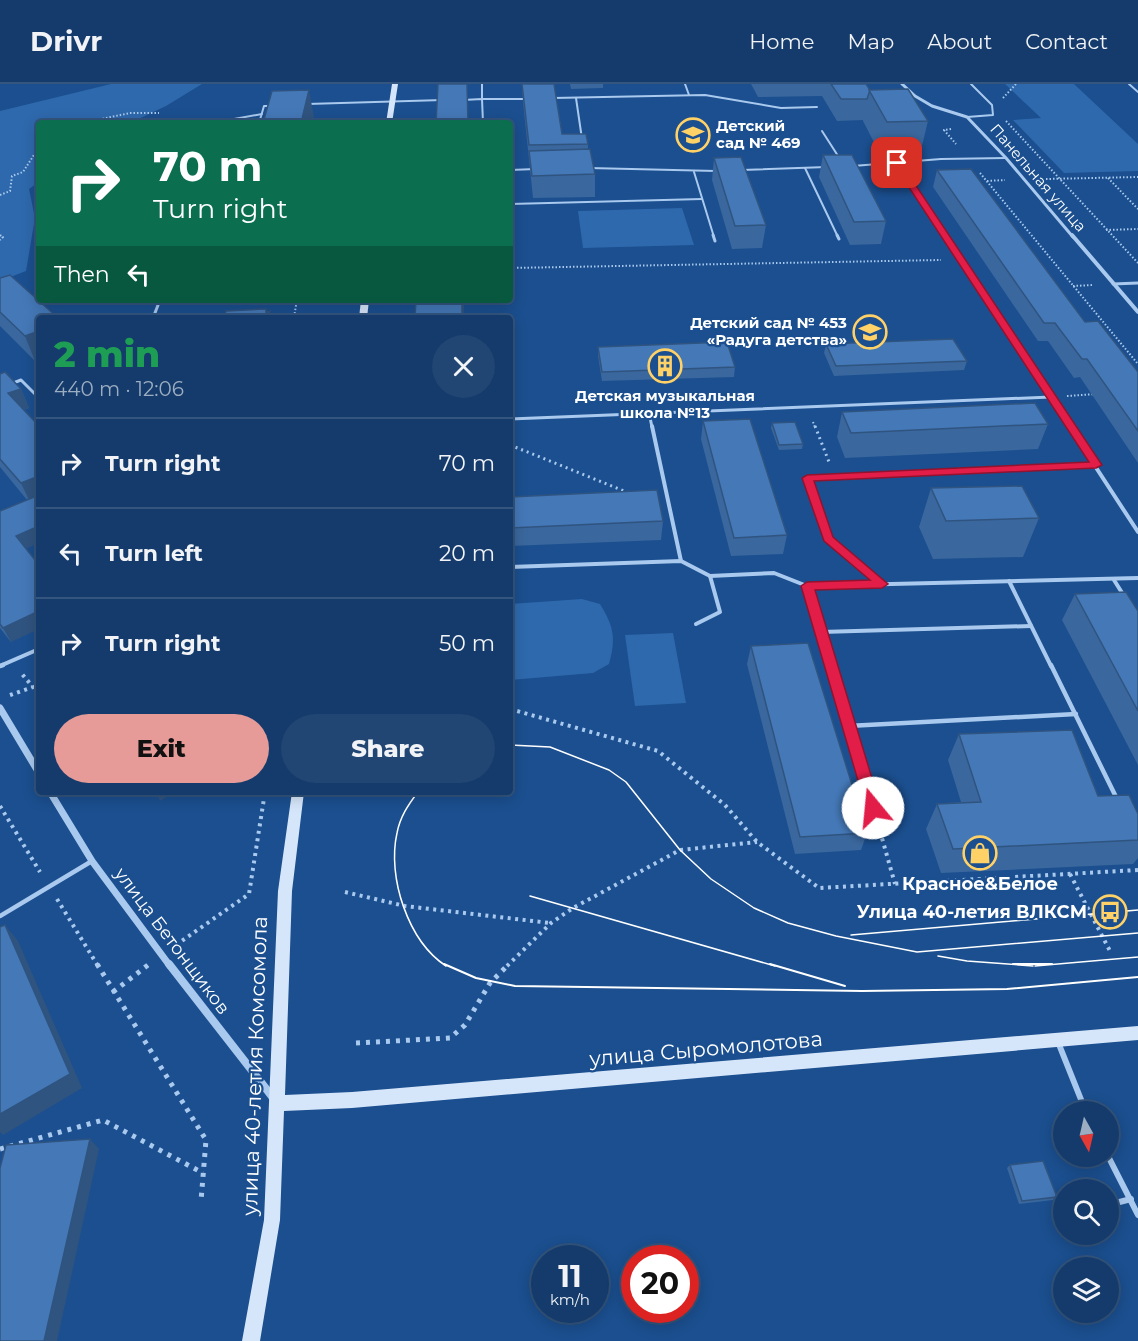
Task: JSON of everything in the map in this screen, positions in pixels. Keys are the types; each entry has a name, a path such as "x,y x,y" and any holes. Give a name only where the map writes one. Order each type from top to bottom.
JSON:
{"main road":[{"path":"389,120 395,84"},
{"name":"улица 40-летия Комсомола","path":"251,1341 272,1220 285,891 298,795"},
{"name":"улица Сыромолотова","path":"278,1103 352,1100 1138,1033"}],"street":[{"name":"Панельная улица","path":"902,84 909,93 951,115 967,117 1006,158 1138,312"},
{"path":"0,708 36,768"},
{"name":"улица Бетонщиков","path":"52,795 92,861 161,954 278,1103"}],"lane":[{"path":"482,84 483,120"},
{"path":"686,84 689,95"},
{"path":"967,117 993,115 992,105 971,84"},
{"path":"1129,84 1138,92"},
{"path":"553,98 705,95 781,108 817,106"},
{"path":"576,98 583,148"},
{"path":"461,100 529,99"},
{"path":"299,105 451,100"},
{"path":"260,120 264,106 275,105"},
{"path":"228,120 261,114"},
{"path":"822,131 845,167 968,158 1006,158"},
{"path":"897,163 1138,532"},
{"path":"738,171 835,167"},
{"path":"585,168 716,171"},
{"path":"805,168 839,239"},
{"path":"513,170 542,169"},
{"path":"694,172 715,241"},
{"path":"513,204 702,199"},
{"path":"1113,284 1138,282"},
{"path":"0,388 21,380 36,395"},
{"path":"513,419 1051,397"},
{"path":"649,413 681,561"},
{"path":"882,584 828,538 807,478 1096,465"},
{"path":"513,567 681,561 710,576 774,573 807,586 1138,578"},
{"path":"696,624 720,612 710,576"},
{"path":"1114,580 1126,600"},
{"path":"1009,581 1120,804"},
{"path":"807,586 873,808"},
{"path":"821,632 1031,626"},
{"path":"0,666 36,650"},
{"path":"848,726 1076,714"},
{"path":"0,916 92,861"},
{"path":"1057,1040 1082,1101"},
{"path":"1113,1167 1138,1215"},
{"path":"1119,1202 1131,1199"}],"path":[{"path":"992,105 1105,230 1138,263"},
{"path":"96,120 130,113 159,113"},
{"path":"967,117 959,129 944,130 1138,364"},
{"path":"0,195 10,191 12,176 23,172 36,152"},
{"path":"987,181 1138,177"},
{"path":"1108,178 1138,209"},
{"path":"1105,230 1138,229"},
{"path":"0,234 3,237 0,240"},
{"path":"513,268 960,259"},
{"path":"1051,397 1106,393"},
{"path":"807,407 835,477"},
{"path":"513,446 670,509"},
{"path":"0,699 33,687 20,671"},
{"path":"513,710 658,751 725,805 757,842 819,888 1138,870"},
{"path":"112,992 161,954 249,894 265,795"},
{"path":"0,806 112,992 206,1140 201,1201"},
{"path":"873,808 895,884"},
{"path":"356,1043 450,1038 465,1025 490,983 551,923 573,908 680,850 757,842"},
{"path":"1070,874 1110,951"},
{"path":"345,892 405,906 551,923"},
{"path":"0,1149 103,1120 203,1173"}],"shaded area":[{"path":"111,84 202,84 166,106 136,120 36,120 36,184 29,189 35,218 26,271 0,281 0,111"},
{"path":"1005,84 1074,84 1138,144 1138,171 1064,173 1013,120 1041,118"},
{"path":"682,208 694,245 583,248 578,211"},
{"path":"582,599 600,604 611,626 613,647 609,664 593,673 513,680 513,604"},
{"path":"673,633 686,703 635,706 625,635"}],"building":[{"path":"438,84 467,84 468,120 436,120"},
{"path":"522,84 554,84 562,134 586,134 588,144 529,145"},
{"path":"831,84 866,84 870,90 867,99 841,99"},
{"path":"908,89 928,121 887,122 869,90"},
{"path":"309,90 302,120 264,120 272,91"},
{"path":"590,149 595,174 532,176 529,151"},
{"path":"823,155 852,155 886,221 854,222"},
{"path":"741,157 766,225 735,226 714,158"},
{"path":"971,169 1085,322 1098,321 1138,372 1138,431 1087,359 1082,359 1055,323 1044,323 937,170"},
{"path":"10,275 36,298 36,303 41,303 55,315 36,315 36,332 25,336 0,312 0,278"},
{"path":"416,303 462,303 462,315 415,315"},
{"path":"266,309 266,312 270,311 269,315 225,315 226,311"},
{"path":"953,339 967,361 836,366 826,344"},
{"name":"Детская музыкальная школа №13","path":"727,342 735,367 602,372 598,347"},
{"path":"5,372 21,389 8,393 36,423 36,477 21,483 0,459 0,374"},
{"path":"1035,403 1048,424 851,433 842,412"},
{"path":"750,419 787,535 734,538 703,421"},
{"path":"795,422 803,444 779,445 772,423"},
{"path":"1022,486 1039,518 946,521 931,488"},
{"path":"657,490 663,521 513,528 513,497"},
{"path":"36,496 36,527 16,536 36,561 36,612 3,628 0,624 0,511"},
{"path":"1126,592 1138,611 1138,711 1075,594"},
{"path":"808,643 867,833 800,837 751,646"},
{"path":"1072,730 1098,796 1129,795 1138,814 1138,840 953,849 937,804 981,802 959,734"},
{"path":"5,925 70,1074 0,1114 0,927"},
{"path":"90,1139 44,1341 0,1341 0,1168 6,1145"},
{"path":"1043,1161 1053,1187 1053,1197 1022,1201 1010,1165"}],"tram line":[{"path":"513,745 550,747 609,770 626,782 680,850 711,879 754,908 788,923 836,936 917,952 1138,933"},
{"path":"416,795 405,811 397,833 395,869 398,888 411,925 421,941 446,966"},
{"path":"530,896 775,966"},
{"path":"851,935 1138,910"},
{"path":"938,956 967,961 1033,966"},
{"path":"1035,966 1138,957"},
{"path":"444,964 476,978 515,986 862,991 1007,989 1138,977"},
{"path":"770,964 845,986"},
{"path":"1013,964 1052,964"}],"place":[{"name":"Детский сад № 469","path":"693,135"},
{"name":"Детский сад № 453 «Радуга детства»","path":"870,332"},
{"name":"Детская музыкальная школа №13","path":"665,366"},
{"name":"Красное&Белое","path":"980,853"},
{"name":"Улица 40-летия ВЛКСМ","path":"1110,912"}],"route":[{"path":"873,808 807,586 882,584 828,538 807,478 1096,465 897,163"}]}
